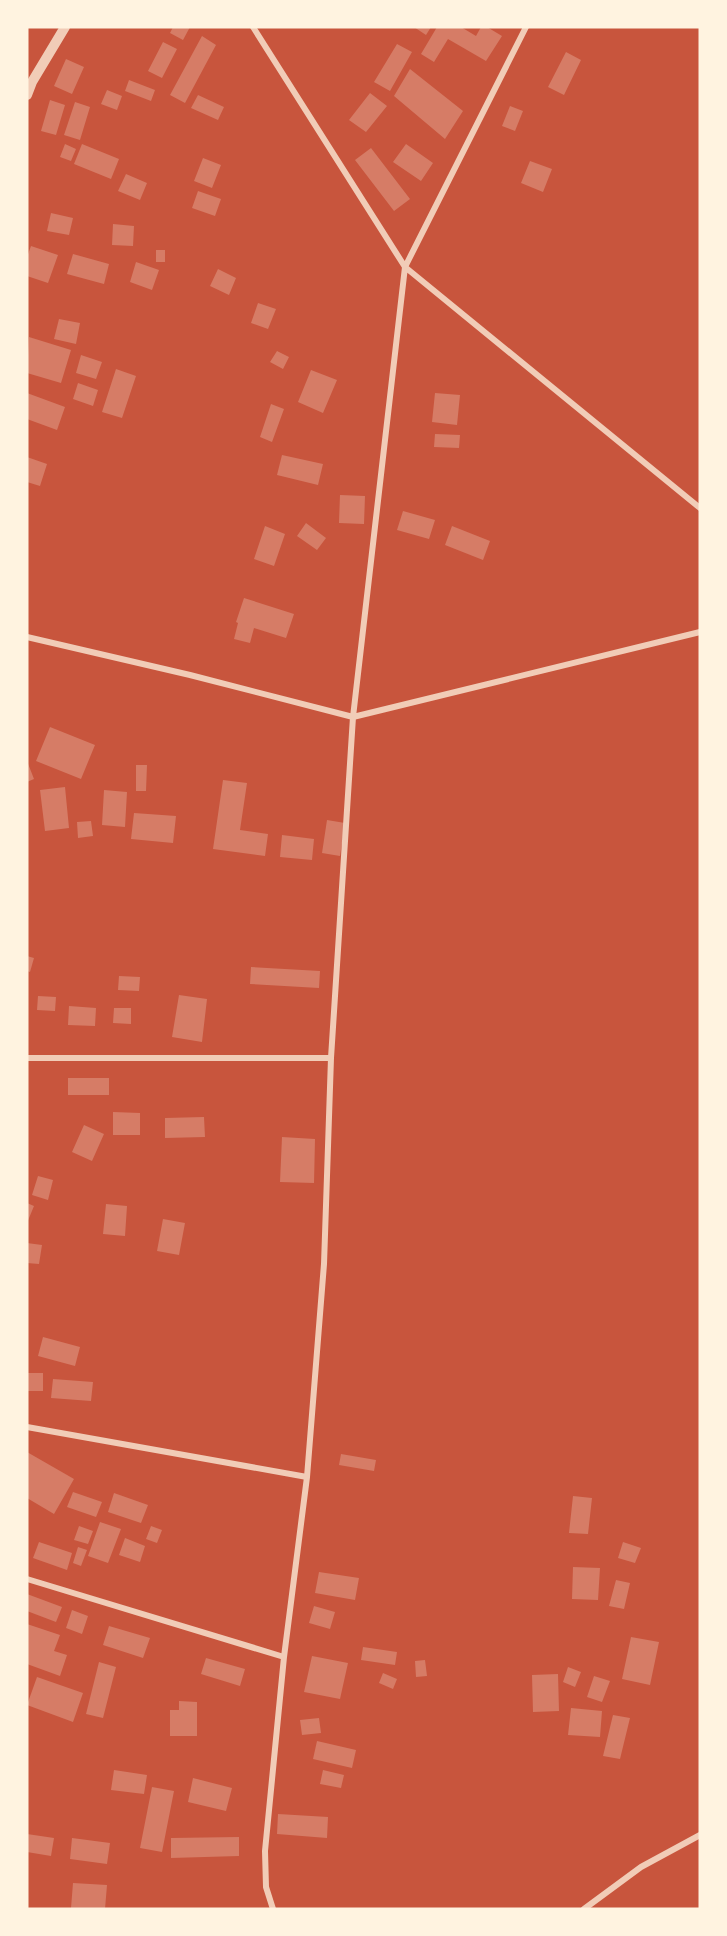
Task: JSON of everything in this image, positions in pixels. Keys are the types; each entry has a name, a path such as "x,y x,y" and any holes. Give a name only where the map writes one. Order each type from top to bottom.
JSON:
{"street":[{"path":"27,95 30,81 65,27"},
{"path":"253,27 405,267 700,508"},
{"path":"273,1909 266,1887 265,1851 284,1657 307,1477 324,1264 331,1058 353,717 405,267 526,27"},
{"path":"27,637 190,675 353,717 700,632"},
{"path":"27,1058 331,1058"},
{"path":"27,1427 307,1477"},
{"path":"27,1579 284,1657"},
{"path":"584,1909 641,1867 700,1835"}],"building":[{"path":"173,27 190,27 183,40 170,33"},
{"path":"414,27 431,27 426,35"},
{"path":"437,27 461,27 476,36 481,27 487,27 502,36 486,61 448,39 434,62 421,54"},
{"path":"202,36 216,45 185,103 170,95"},
{"path":"163,42 177,49 162,78 148,71"},
{"path":"397,44 412,52 390,91 374,82"},
{"path":"566,52 581,60 564,95 548,87"},
{"path":"66,59 84,67 72,94 54,86"},
{"path":"410,69 463,111 445,139 394,96"},
{"path":"129,80 155,90 151,101 125,91"},
{"path":"107,90 122,96 117,110 101,104"},
{"path":"370,93 387,106 366,132 349,120"},
{"path":"198,95 224,107 218,120 191,108"},
{"path":"50,100 65,105 56,135 41,131"},
{"path":"75,102 90,107 80,140 64,135"},
{"path":"510,106 523,111 515,131 502,126"},
{"path":"65,144 76,149 71,161 60,157"},
{"path":"82,144 119,159 111,179 74,164"},
{"path":"406,144 433,163 421,181 393,162"},
{"path":"371,148 410,199 394,211 355,160"},
{"path":"203,158 221,165 212,188 194,181"},
{"path":"530,161 552,169 543,192 521,183"},
{"path":"126,174 147,183 140,200 118,191"},
{"path":"198,191 221,199 215,216 192,208"},
{"path":"51,213 73,218 69,235 47,231"},
{"path":"113,224 134,226 133,246 112,245"},
{"path":"31,246 58,255 48,283 27,276 27,257"},
{"path":"156,250 165,250 165,262 156,262"},
{"path":"73,254 109,264 104,284 67,274"},
{"path":"136,262 159,270 152,290 130,282"},
{"path":"218,269 236,278 229,295 210,286"},
{"path":"258,303 276,309 268,329 251,323"},
{"path":"59,319 80,323 76,344 54,339"},
{"path":"29,337 71,350 61,383 27,373"},
{"path":"277,351 289,357 283,369 270,362"},
{"path":"81,355 102,362 96,379 76,373"},
{"path":"116,369 136,376 122,418 102,412"},
{"path":"311,370 337,380 323,413 298,402"},
{"path":"78,383 98,390 93,406 73,399"},
{"path":"27,393 65,407 57,430 27,419"},
{"path":"435,393 460,395 457,425 432,422"},
{"path":"271,404 284,409 272,442 260,437"},
{"path":"435,434 460,435 459,448 434,447"},
{"path":"282,455 323,464 318,485 277,475"},
{"path":"27,457 47,464 40,486 27,482"},
{"path":"340,495 365,496 364,524 339,523"},
{"path":"403,511 435,520 429,539 397,530"},
{"path":"306,523 326,538 317,550 297,536"},
{"path":"265,526 285,534 274,566 254,559"},
{"path":"452,526 490,541 483,560 445,545"},
{"path":"244,598 294,614 286,638 254,628 250,643 234,639 238,623 236,622"},
{"path":"50,727 95,745 81,779 36,761"},
{"path":"27,761 34,779 27,782"},
{"path":"136,765 147,765 146,791 136,791"},
{"path":"223,780 247,783 240,830 268,834 265,856 213,849"},
{"path":"65,787 69,828 45,831 40,790"},
{"path":"104,790 127,792 125,827 102,825"},
{"path":"134,813 176,816 173,843 131,839"},
{"path":"327,820 345,823 340,856 322,853"},
{"path":"91,821 93,836 78,838 77,822"},
{"path":"282,835 314,839 312,860 280,857"},
{"path":"27,956 34,958 30,972 27,971"},
{"path":"251,967 320,971 319,988 250,984"},
{"path":"119,976 140,977 139,991 118,990"},
{"path":"179,995 207,999 202,1042 172,1037"},
{"path":"38,996 56,997 55,1011 37,1010"},
{"path":"69,1006 96,1008 95,1026 68,1025"},
{"path":"114,1008 131,1008 131,1024 113,1023"},
{"path":"68,1078 109,1078 109,1095 68,1095"},
{"path":"113,1112 140,1113 140,1135 113,1135"},
{"path":"204,1117 205,1137 165,1138 165,1118"},
{"path":"84,1125 104,1134 92,1161 72,1152"},
{"path":"282,1137 315,1139 314,1183 280,1182"},
{"path":"38,1176 53,1180 48,1200 32,1195"},
{"path":"27,1203 34,1206 27,1223"},
{"path":"106,1204 127,1206 125,1236 103,1234"},
{"path":"163,1219 185,1223 179,1255 157,1251"},
{"path":"27,1243 42,1245 39,1264 27,1263"},
{"path":"43,1337 80,1347 75,1366 38,1356"},
{"path":"27,1373 43,1373 43,1391 27,1391"},
{"path":"53,1379 93,1382 91,1401 51,1398"},
{"path":"27,1452 74,1479 54,1514 27,1498"},
{"path":"341,1454 376,1460 374,1471 339,1465"},
{"path":"73,1492 102,1502 96,1517 67,1507"},
{"path":"114,1493 148,1505 141,1523 108,1512"},
{"path":"573,1496 592,1498 588,1534 569,1533"},
{"path":"100,1522 121,1529 108,1563 88,1556"},
{"path":"79,1526 93,1531 88,1544 74,1540"},
{"path":"151,1526 162,1530 157,1543 146,1539"},
{"path":"125,1538 145,1546 140,1562 119,1555"},
{"path":"39,1542 72,1553 67,1570 33,1558"},
{"path":"623,1542 641,1548 635,1563 618,1558"},
{"path":"78,1547 87,1550 81,1566 73,1563"},
{"path":"573,1567 600,1568 598,1600 572,1599"},
{"path":"319,1572 359,1578 355,1600 315,1593"},
{"path":"616,1580 630,1583 624,1609 609,1606"},
{"path":"27,1594 62,1607 56,1622 27,1611"},
{"path":"314,1606 335,1612 330,1629 309,1623"},
{"path":"72,1610 88,1616 82,1634 66,1628"},
{"path":"27,1624 60,1635 54,1651 67,1655 60,1676 27,1664"},
{"path":"109,1626 150,1638 143,1658 103,1645"},
{"path":"631,1637 659,1642 650,1685 622,1679"},
{"path":"363,1647 397,1652 395,1665 361,1660"},
{"path":"312,1656 348,1663 340,1699 304,1692"},
{"path":"206,1658 245,1669 240,1686 201,1674"},
{"path":"425,1660 427,1676 416,1677 415,1661"},
{"path":"99,1662 116,1667 103,1718 86,1714"},
{"path":"568,1667 581,1672 575,1687 563,1682"},
{"path":"383,1673 397,1679 393,1689 379,1683"},
{"path":"558,1674 559,1711 533,1712 532,1675"},
{"path":"594,1676 610,1681 602,1702 587,1697"},
{"path":"37,1677 83,1693 73,1722 27,1705"},
{"path":"179,1701 197,1702 197,1736 170,1736 170,1710 179,1710"},
{"path":"571,1708 602,1711 600,1737 568,1735"},
{"path":"613,1715 630,1718 620,1759 603,1756"},
{"path":"319,1718 321,1733 302,1735 300,1720"},
{"path":"317,1741 356,1750 352,1768 313,1759"},
{"path":"114,1770 147,1775 144,1794 111,1790"},
{"path":"323,1770 344,1775 341,1788 320,1784"},
{"path":"193,1778 232,1788 226,1811 188,1802"},
{"path":"152,1787 174,1791 162,1852 140,1848"},
{"path":"278,1814 328,1817 327,1838 277,1834"},
{"path":"27,1834 54,1838 51,1856 27,1852"},
{"path":"239,1837 239,1856 171,1858 171,1838"},
{"path":"72,1838 110,1843 107,1864 70,1859"},
{"path":"73,1883 107,1885 105,1909 71,1908"}]}
